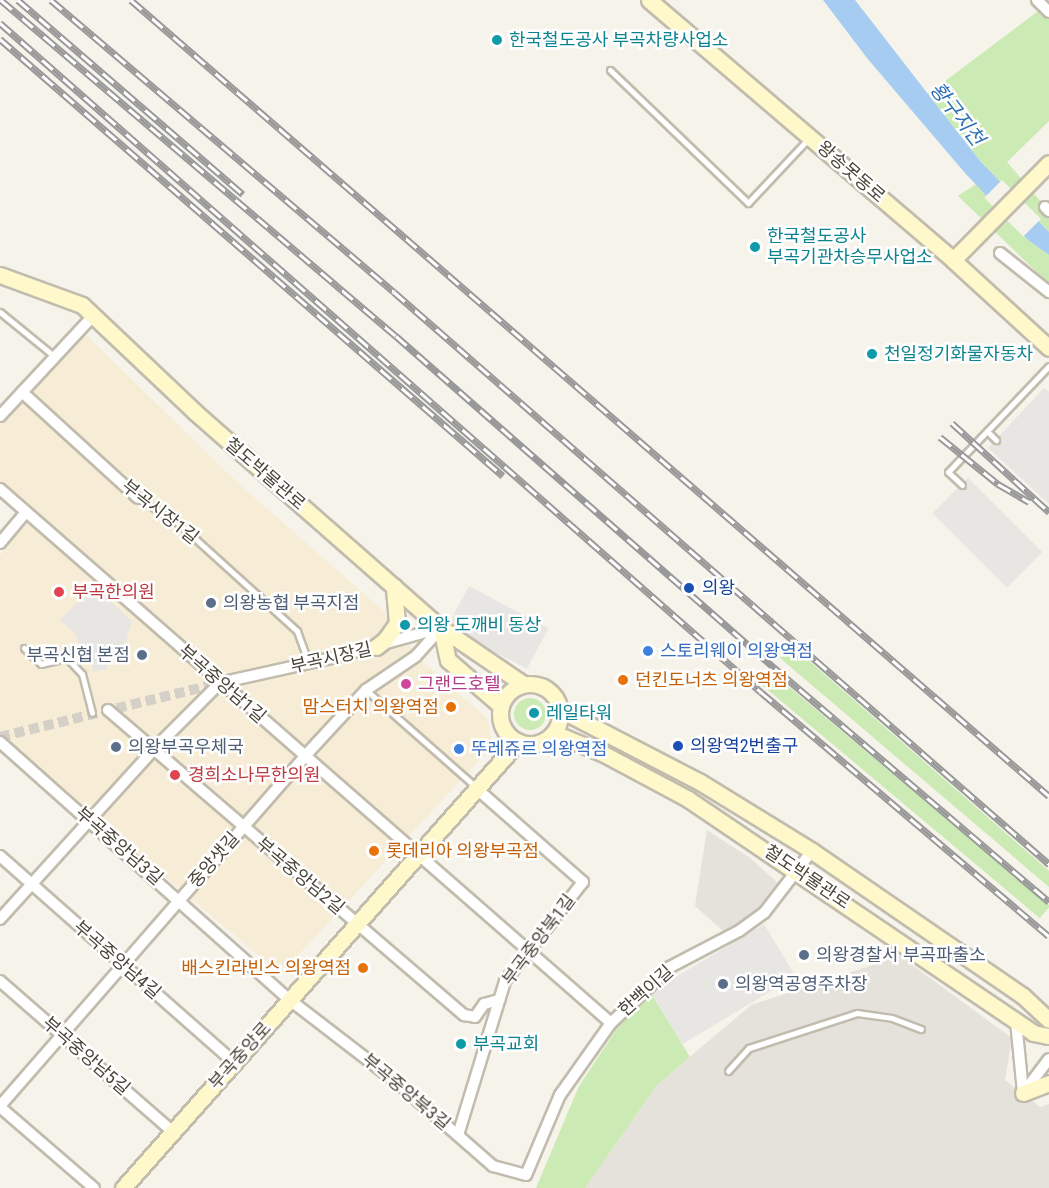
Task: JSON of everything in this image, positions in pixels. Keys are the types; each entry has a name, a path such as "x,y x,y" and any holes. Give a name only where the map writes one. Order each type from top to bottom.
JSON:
{"street":[{"name":"왕송못동로","path":"649,0 953,260 1049,348"},
{"path":"1037,0 1049,12"},
{"path":"953,260 1049,163"},
{"path":"1000,253 1049,292"},
{"name":"철도박물관로","path":"0,275 82,305 195,412 441,628 523,684"},
{"path":"0,416 93,316"},
{"name":"부곡시장1길","path":"22,392 138,498"},
{"name":"부곡중앙남1길","path":"0,489 611,1023"},
{"path":"0,543 26,513"},
{"path":"376,647 386,640 397,623 394,586"},
{"path":"441,628 448,660 501,706"},
{"name":"부곡시장길","path":"220,683 309,664 441,628"},
{"name":"중앙샛길","path":"0,1106 304,756 366,690 416,656 441,628"},
{"path":"0,919 153,750 220,683"},
{"path":"523,684 548,688 561,710 554,733 534,744 518,742 503,727 501,706 513,688 523,684"},
{"name":"부곡중앙남2길","path":"108,710 357,924"},
{"name":"철도박물관로","path":"561,710 700,782 812,851 1023,996 1049,1020"},
{"name":"철도박물관로","path":"554,733 636,770 799,871 1033,1033 1049,1036"},
{"name":"부곡중앙남3길","path":"0,742 290,1000"},
{"name":"부곡중앙로","path":"123,1188 518,742"},
{"name":"부곡중앙북1길","path":"458,1135 505,981 583,882 477,789"},
{"name":"한백이길","path":"526,1175 560,1095 611,1023 670,967 739,931 764,913 799,871 812,851"},
{"name":"부곡중앙남4길","path":"0,856 234,1062"},
{"path":"357,924 464,1015 475,1017 484,1004 499,1000"},
{"name":"부곡중앙남5길","path":"0,981 173,1132"},
{"name":"부곡중앙북3길","path":"290,1000 458,1135 493,1166 526,1175"},
{"path":"1016,1021 1023,1094"},
{"path":"1023,1094 1049,1059"},
{"path":"1023,1094 1049,1083"},
{"path":"0,1106 94,1188"}],"lane":[{"path":"610,70 748,202 810,137"},
{"path":"0,312 54,356"},
{"path":"962,485 948,472 1049,366"},
{"path":"987,431 996,440"},
{"name":"부곡시장1길","path":"138,498 178,523 297,631 309,664"},
{"path":"24,648 41,664 67,658 82,674 92,713"},
{"path":"366,690 477,789"},
{"path":"728,1071 749,1048 857,1013 892,1018 921,1029"}],"shaded area":[{"path":"83,332 238,483 397,623 416,656 487,718 493,745 281,974 87,812 80,818 0,750 0,555 34,515 0,484 0,423"},
{"path":"1044,388 1049,392 1049,504 988,448"},
{"path":"968,478 1042,552 1007,588 933,513"},
{"path":"93,585 132,621 122,656 106,659 107,669 93,672 91,662 82,664 76,634 60,620"},
{"path":"469,586 548,628 527,669 447,627"},
{"path":"707,830 750,858 780,885 754,912 724,932 695,906"},
{"name":"의왕역공영주차장","path":"764,924 795,976 682,1044 651,992"},
{"path":"900,956 1012,1038 1005,1080 1040,1107 1049,1104 1049,1188 585,1188 657,1085 751,1005"}],"green space":[{"path":"1049,3 1049,121 1007,162 1049,211 1049,232 980,161 928,94"},
{"path":"976,184 1028,240 1049,255 1049,284 958,196"},
{"path":"791,645 1049,871 1049,887 780,658"},
{"path":"769,670 1049,905 1040,918 759,682"},
{"path":"530,698 542,702 546,714 542,726 530,730 518,726 514,714 518,702"},
{"path":"651,993 690,1057 657,1085 585,1188 536,1188 579,1086 616,1030"}],"water":[{"name":"황구지천","path":"823,0 855,0 980,161 1049,232 1049,255 1028,240 965,173 867,58"}],"pier":[{"path":"1002,180 1041,219 1023,237 984,198"}],"tunnel":[{"path":"0,737 220,683"}],"railway":[{"path":"1,0 396,336 778,671 1049,902"},
{"path":"18,0 243,194"},
{"path":"51,0 394,292 1049,864"},
{"path":"131,0 1049,796"},
{"path":"0,23 761,692 1049,936"},
{"path":"0,39 503,476"},
{"path":"952,423 1049,512"},
{"path":"940,437 998,484 1029,502"}],"place":[{"name":"한국철도공사 부곡차량사업소","path":"497,40"},
{"name":"한국철도공사 부곡기관차승무사업소","path":"755,247"},
{"name":"천일정기화물자동차","path":"872,354"},
{"name":"의왕","path":"689,588"},
{"name":"부곡한의원","path":"59,592"},
{"name":"의왕농협 부곡지점","path":"211,603"},
{"name":"의왕 도깨비 동상","path":"405,625"},
{"name":"스토리웨이 의왕역점","path":"648,651"},
{"name":"부곡신협 본점","path":"142,655"},
{"name":"던킨도너츠 의왕역점","path":"623,680"},
{"name":"그랜드호텔","path":"406,684"},
{"name":"맘스터치 의왕역점","path":"451,707"},
{"name":"레일타워","path":"534,713"},
{"name":"의왕역2번출구","path":"678,746"},
{"name":"의왕부곡우체국","path":"116,747"},
{"name":"뚜레쥬르 의왕역점","path":"459,749"},
{"name":"경희소나무한의원","path":"175,775"},
{"name":"롯데리아 의왕부곡점","path":"374,851"},
{"name":"의왕경찰서 부곡파출소","path":"804,955"},
{"name":"배스킨라빈스 의왕역점","path":"363,968"},
{"name":"의왕역공영주차장","path":"723,984"},
{"name":"부곡교회","path":"461,1044"}]}
